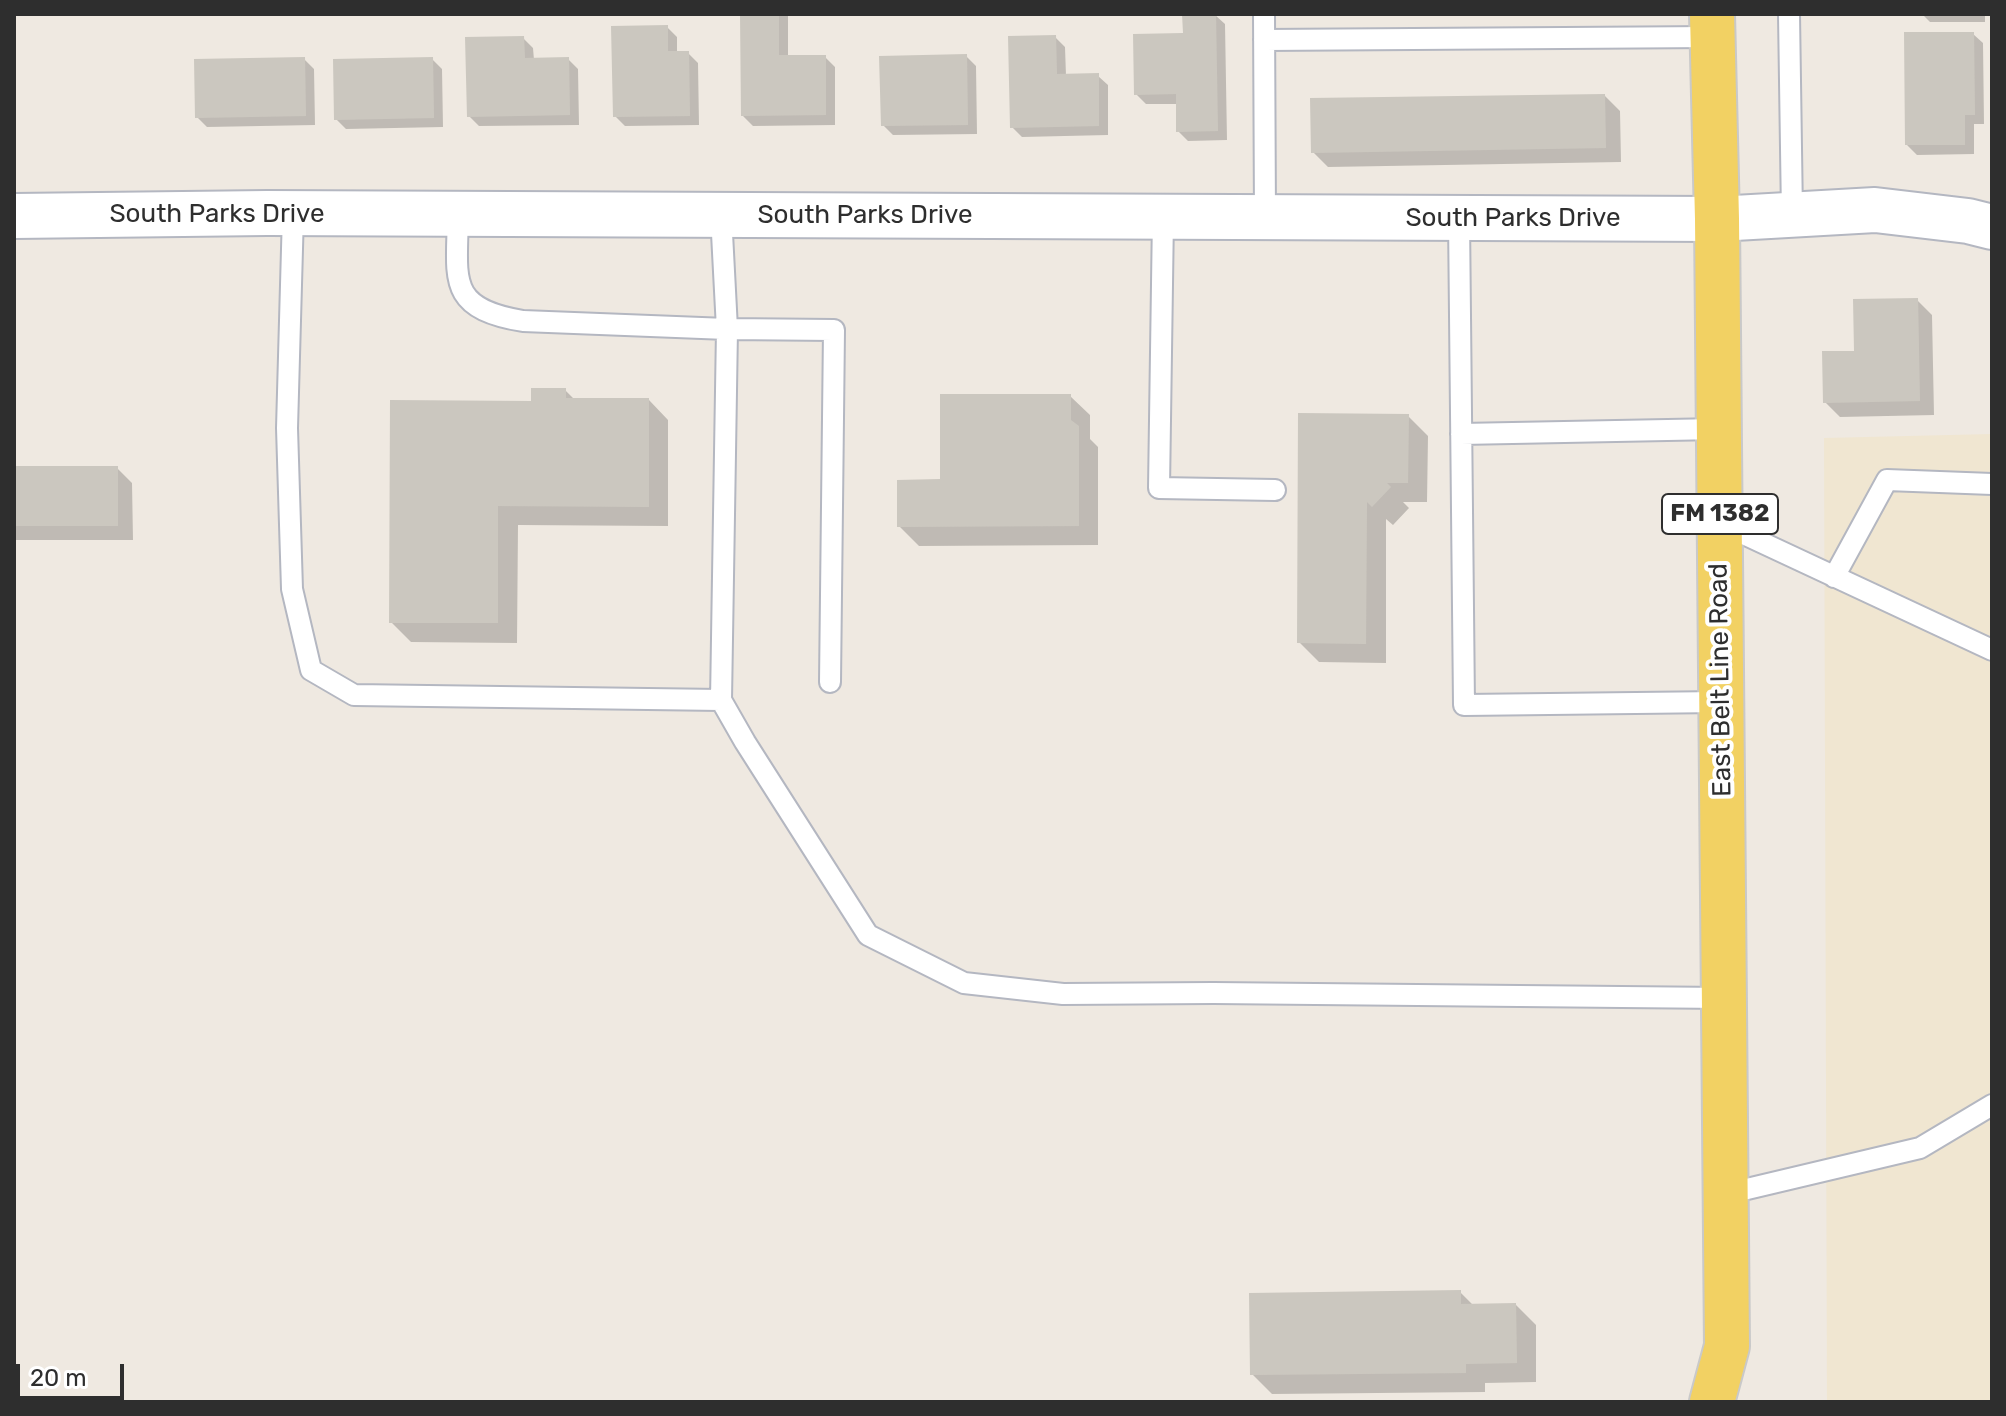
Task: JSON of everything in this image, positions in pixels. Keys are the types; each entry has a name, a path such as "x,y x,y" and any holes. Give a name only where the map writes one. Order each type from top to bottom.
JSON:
{"main road":[{"name":"East Belt Line Road","path":"1712,25 1717,219 1727,1346 1712,1402"},
{"name":"East Belt Line Road","path":"1727,1346 1747,1402"}],"street":[{"name":"South Parks Drive","path":"14,216 458,213 1717,219 1875,210 1968,221 1992,227"}],"lane":[{"path":"1264,14 1265,217"},
{"path":"1789,14 1792,215"},
{"path":"1264,40 1712,25"},
{"path":"293,213 287,428 292,589 311,670 354,695 721,700"},
{"path":"458,213 459,279 465,297 478,309 493,316 523,321 834,330 830,682"},
{"path":"721,214 727,329 721,700 868,935 964,983 1063,994 1724,998"},
{"path":"1163,216 1159,488 1275,490"},
{"path":"1459,218 1464,705 1721,702"},
{"path":"1461,434 1719,429"},
{"path":"1834,577 1887,480 1992,484"},
{"path":"1720,523 1992,650"},
{"path":"1726,1194 1920,1148 1992,1105"}],"shaded area":[{"path":"1992,434 1992,1402 1827,1402 1824,438"}],"building":[{"path":"740,14 779,14 779,55 826,55 826,115 741,116"},
{"path":"1182,14 1216,14 1218,131 1176,132 1176,94 1134,95 1133,34 1183,33"},
{"path":"668,25 668,51 689,51 690,116 613,117 611,26"},
{"path":"1904,32 1974,32 1975,115 1965,115 1965,145 1905,145"},
{"path":"1056,35 1057,74 1099,73 1099,126 1010,128 1008,36"},
{"path":"524,36 525,58 569,57 570,115 467,117 465,37"},
{"path":"967,54 968,125 881,126 879,56"},
{"path":"305,57 306,116 195,118 194,59"},
{"path":"433,57 434,118 334,120 333,59"},
{"path":"1605,94 1606,148 1311,153 1310,98"},
{"path":"1918,298 1920,401 1823,403 1822,351 1854,351 1853,299"},
{"path":"531,388 566,388 566,398 649,398 649,507 498,506 498,623 389,623 390,400 531,401"},
{"path":"940,394 1071,394 1071,420 1079,426 1079,526 897,527 897,480 940,479"},
{"path":"1298,413 1409,414 1408,483 1387,483 1391,487 1372,507 1367,502 1366,644 1297,643"},
{"path":"14,466 118,466 118,526 14,526"},
{"path":"1461,1290 1461,1304 1516,1303 1517,1363 1466,1364 1466,1373 1250,1375 1249,1293"}]}
